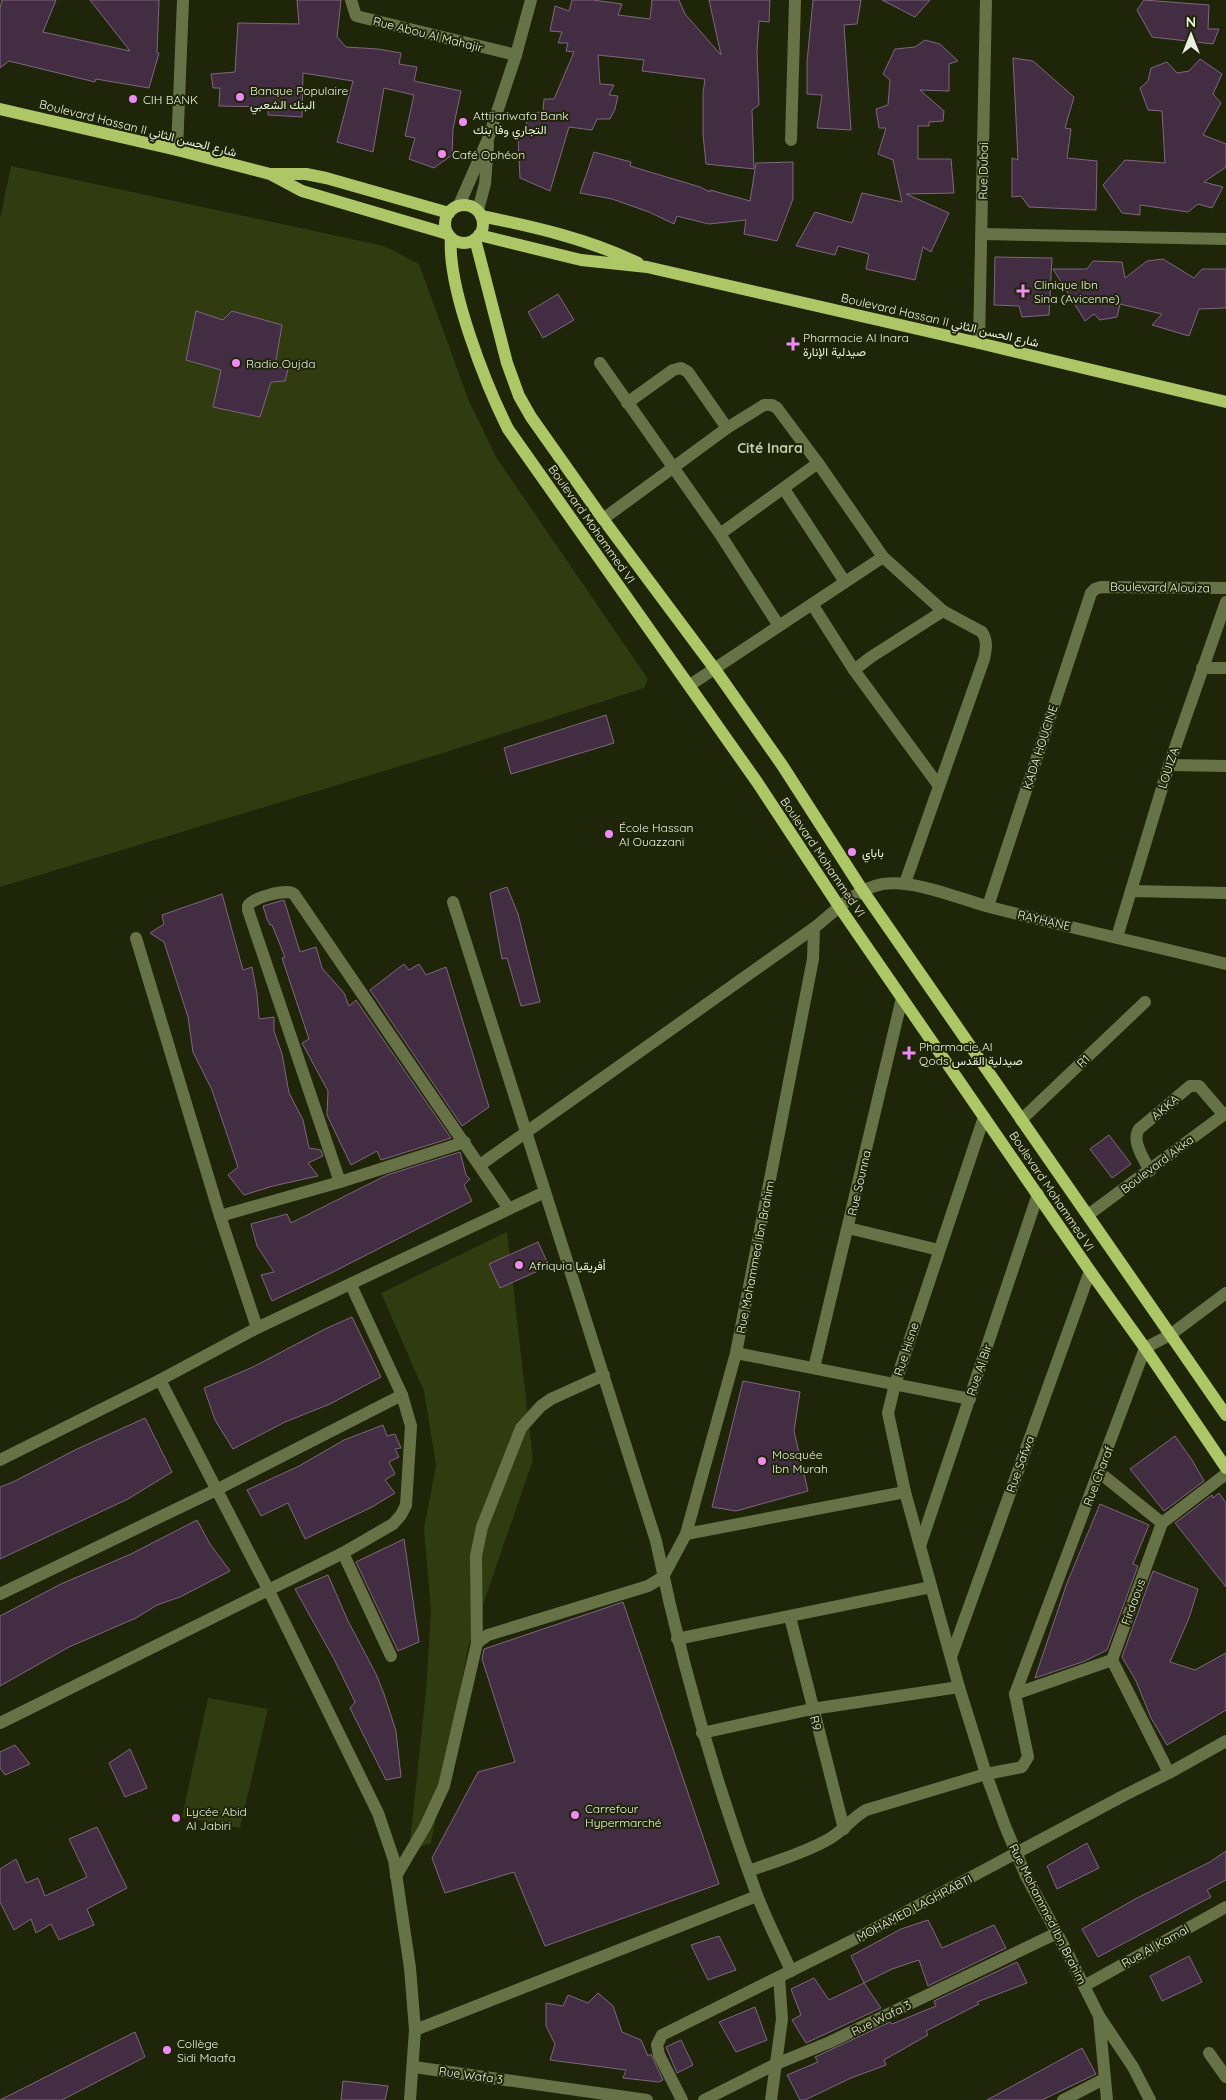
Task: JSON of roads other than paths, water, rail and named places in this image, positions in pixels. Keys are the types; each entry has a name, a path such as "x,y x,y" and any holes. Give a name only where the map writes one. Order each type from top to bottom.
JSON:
{"main road":[{"name":"Boulevard Hassan II شارع الحسن الثاني","path":"0,109 177,150 270,174 302,191 450,236"},
{"name":"Boulevard Hassan II شارع الحسن الثاني","path":"270,174 306,174 454,209"},
{"path":"466,204 480,213 483,226 478,237 463,242 450,236 445,223 454,209 466,204"},
{"name":"Boulevard Hassan II شارع الحسن الثاني","path":"480,213 597,245 647,267"},
{"name":"Boulevard Mohammed VI","path":"450,236 452,266 466,318 494,403 508,429 690,685 840,908 1090,1271 1146,1348 1226,1468"},
{"name":"Boulevard Hassan II شارع الحسن الثاني","path":"478,237 581,260 647,267 1226,402"},
{"name":"Boulevard Mohammed VI","path":"478,237 507,364 519,396 531,417 603,519 714,668 782,765 863,891 1226,1415"}],"street":[{"path":"177,150 182,0"},
{"name":"Rue Abou Al Mahajir","path":"351,0 356,16 516,55"},
{"path":"454,209 488,139 516,55 531,0"},
{"path":"791,140 795,0"},
{"name":"Rue Dubai","path":"979,343 986,0"},
{"path":"480,213 485,184 488,139"},
{"path":"982,234 1226,239"},
{"path":"600,364 720,534 779,626"},
{"path":"627,403 673,370 680,368 688,372 727,428"},
{"path":"603,519 727,428 764,405 772,405 778,408 883,557 943,611 982,632 986,637 984,659 905,883"},
{"path":"720,534 784,490 818,463"},
{"path":"784,490 845,582"},
{"path":"690,685 883,557"},
{"name":"Boulevard Alouiza","path":"1095,589 1101,587 1226,588"},
{"name":"KADA HOUCINE","path":"988,906 1091,593 1095,589"},
{"name":"LOUIZA","path":"1117,937 1169,765 1226,602"},
{"path":"812,604 854,670 939,786"},
{"path":"854,670 943,611"},
{"path":"1202,668 1226,668"},
{"path":"1169,765 1226,766"},
{"name":"RAYHANE","path":"480,1165 814,928 863,891 884,883 905,883 988,906 1226,964"},
{"path":"340,1182 248,910 252,900 286,891 294,894 509,1209"},
{"path":"1131,891 1226,893"},
{"path":"453,902 656,1541 677,1639 702,1733 729,1818 757,1896 791,1971"},
{"name":"Rue Mohammed Ibn Brahim","path":"663,1577 686,1534 736,1353 813,959 814,928"},
{"path":"136,938 220,1216 257,1328"},
{"name":"Rue Sounna","path":"814,1368 902,998"},
{"name":"R1","path":"1021,1120 1145,1002"},
{"name":"AKKA","path":"1150,1171 1136,1141 1135,1134 1138,1129 1190,1086 1199,1086 1225,1113"},
{"name":"Boulevard Akka","path":"1088,1215 1150,1171 1225,1113"},
{"name":"Rue Hisne","path":"931,1586 905,1492 888,1414 895,1384 984,1117"},
{"path":"220,1216 340,1182 465,1142"},
{"path":"0,1460 160,1380 257,1328 545,1192"},
{"name":"Rue Al Bir","path":"920,1546 1038,1194"},
{"path":"848,1228 939,1250"},
{"name":"Rue Safwa","path":"951,1658 1090,1271"},
{"path":"0,1723 343,1553 393,1524 401,1515 406,1505 411,1426 402,1395 351,1285"},
{"path":"1146,1348 1170,1335 1226,1293"},
{"name":"Rue Charaf","path":"1015,1694 1146,1348"},
{"path":"736,1353 970,1398"},
{"path":"396,1876 425,1827 444,1786 477,1643 476,1556 482,1527 522,1428 541,1406 551,1399 604,1375"},
{"path":"160,1380 269,1591 378,1813 391,1848 410,1968 415,2030 414,2067 410,2100"},
{"path":"0,1594 216,1490 402,1395"},
{"path":"1100,1473 1162,1523 1226,1474"},
{"path":"686,1534 905,1492"},
{"name":"Firdaous","path":"1112,1660 1162,1523"},
{"path":"343,1553 391,1656"},
{"path":"477,1643 488,1635 648,1586 663,1577"},
{"path":"677,1639 790,1617 931,1586"},
{"name":"Rue Mohammed Ibn Brahim","path":"931,1586 986,1774 1017,1854 1099,2016 1107,2100"},
{"name":"R9","path":"790,1617 844,1829"},
{"path":"749,1872 831,1838 866,1810 986,1774 1022,1767 1028,1757 1015,1694 1112,1660 1170,1773"},
{"path":"702,1733 812,1709 959,1687"},
{"name":"MOHAMED LAGHRABTI","path":"682,2100 659,2055 657,2045 662,2035 791,1971 1017,1854 1123,1796 1170,1773 1226,1741"},
{"path":"415,2030 757,1896"},
{"name":"Rue Al Kamal","path":"1084,1986 1226,1907"},
{"name":"Rue Wafa 3","path":"704,2100 776,2064 830,2042 1057,1933"},
{"path":"771,2100 782,2019 779,1977"},
{"path":"1099,2016 1133,2067 1150,2100"},
{"path":"1208,2052 1226,2077"},
{"name":"Rue Wafa 3","path":"414,2067 647,2100"},
{"path":"1063,2100 1104,2080"}],"place":[{"name":"Banque Populaire البنك الشعبي","path":"240,97"},
{"name":"CIH BANK","path":"133,99"},
{"name":"Attijariwafa Bank التجاري وفا بنك","path":"463,122"},
{"name":"Café Ophéon","path":"442,154"},
{"name":"Clinique Ibn Sina (Avicenne)","path":"1023,291"},
{"name":"Pharmacie Al Inara صيدلية الإنارة","path":"793,344"},
{"name":"Radio Oujda","path":"236,363"},
{"name":"École Hassan Al Ouazzani","path":"609,834"},
{"name":"باباي","path":"852,852"},
{"name":"Pharmacie Al Qods صيدلية القدس","path":"909,1053"},
{"name":"Afriquia أفريقيا","path":"519,1265"},
{"name":"Mosquée Ibn Murah","path":"762,1461"},
{"name":"Carrefour Hypermarché","path":"575,1815"},
{"name":"Lycée Abid Al Jabiri","path":"176,1818"},
{"name":"Collège Sidi Maafa","path":"167,2050"}],"district":[{"name":"Cité Inara","path":"770,448"}]}
